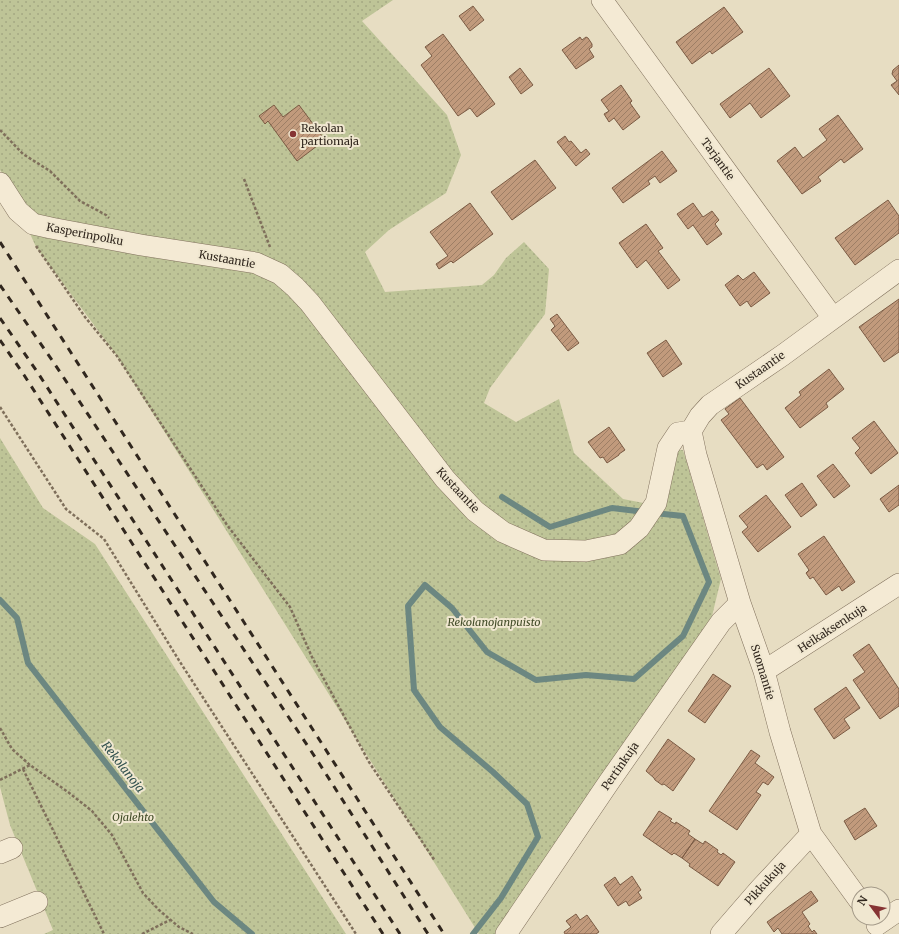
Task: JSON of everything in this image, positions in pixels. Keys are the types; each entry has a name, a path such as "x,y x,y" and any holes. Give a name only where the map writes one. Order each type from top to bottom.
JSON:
{"street":[{"name":"Tarjantie","path":"602,0 833,318"},
{"name":"Kasperinpolku","path":"0,183 18,211 33,224 142,245"},
{"name":"Kustaantie","path":"142,245 256,263 280,274 310,303 445,479 475,511 503,532 544,550 586,551 620,544 639,528 656,503 668,448 678,433 691,431 700,416 710,405 783,355 899,270"},
{"name":"Suomantie","path":"691,431 696,455 740,603 764,671 780,732 811,834 851,889"},
{"name":"Heikaksenkuja","path":"764,671 899,584"},
{"name":"Pertinkuja","path":"506,934 613,776 721,622 740,603"},
{"name":"Pikkukuja","path":"721,934 811,834"},
{"path":"0,917 37,902"}],"path":[{"path":"0,130 23,154 50,171 80,201 106,215 112,220"},
{"path":"244,179 280,274"},
{"path":"33,224 36,247 84,317 117,356 228,525 290,607 312,657 369,762 435,861"},
{"path":"0,407 66,510 104,539 185,669 356,934"},
{"path":"0,728 12,749 30,765 92,811 112,835 143,893 158,910 170,920 193,934"},
{"path":"0,780 30,765"},
{"path":"23,769 104,934"},
{"path":"142,934 170,920"}],"green space":[{"name":"Rekolanojanpuisto","path":"0,0 393,0 362,21 447,115 461,155 446,193 389,230 365,252 385,292 482,285 494,275 506,258 524,242 549,269 545,314 490,388 484,403 516,422 559,399 574,453 623,499 659,506 675,450 683,450 721,579 712,616 499,934 479,934 117,356 36,247 0,170"},
{"name":"Ojalehto","path":"0,438 43,508 95,544 346,934 44,934 53,930 10,825 0,787"}],"building":[{"path":"473,6 484,20 470,31 459,16"},
{"path":"724,7 743,32 712,54 710,51 692,64 676,42"},
{"path":"443,34 495,104 477,117 470,108 458,116 421,65 432,56 425,47"},
{"path":"580,37 582,40 586,37 588,38 592,44 592,47 589,49 594,57 576,69 562,50"},
{"path":"899,65 899,95 891,85 897,81 892,74 893,70"},
{"path":"520,68 533,85 521,94 509,77"},
{"path":"769,68 790,96 761,118 750,103 730,118 720,104"},
{"path":"621,85 632,101 630,103 640,117 623,130 614,118 609,122 604,114 609,111 601,100"},
{"path":"274,105 283,117 299,105 325,140 297,161 268,121 265,124 259,116"},
{"path":"838,115 863,149 844,163 841,159 818,177 821,181 802,194 777,161 795,147 803,158 827,140 819,129"},
{"path":"565,136 581,153 586,149 590,154 576,166 557,142"},
{"path":"662,151 677,171 660,183 655,176 648,181 650,184 623,203 612,188"},
{"path":"535,160 556,188 512,220 491,192"},
{"path":"888,200 899,216 899,233 855,265 835,238"},
{"path":"470,203 493,234 453,263 451,261 439,269 436,264 448,256 430,232"},
{"path":"693,203 703,217 712,211 719,220 715,224 722,234 707,245 693,225 688,229 677,214"},
{"path":"646,224 663,248 658,251 680,280 668,289 646,260 637,268 619,243"},
{"path":"754,272 770,293 751,307 747,301 740,306 725,285 738,275 743,280"},
{"path":"899,299 899,352 884,362 859,327"},
{"path":"557,314 579,343 568,351 551,330 555,326 550,319"},
{"path":"666,340 682,364 663,377 647,353"},
{"path":"829,369 844,389 826,403 828,407 800,428 785,408 801,395 799,392"},
{"path":"740,398 784,457 767,470 763,464 757,468 721,420 729,414 725,409"},
{"path":"874,421 898,453 871,474 855,453 860,448 852,438"},
{"path":"609,427 625,450 607,463 603,457 600,458 588,442"},
{"path":"833,464 850,486 834,498 817,476"},
{"path":"802,483 817,505 801,517 785,495"},
{"path":"899,485 899,505 889,512 880,499"},
{"path":"766,495 791,527 758,552 742,532 748,527 739,516"},
{"path":"824,536 855,582 842,591 839,586 826,595 813,577 810,579 806,573 809,570 798,554"},
{"path":"869,644 899,689 899,706 880,719 853,680 865,672 853,655"},
{"path":"713,674 731,686 705,723 688,711"},
{"path":"846,687 860,708 844,719 850,728 834,739 814,709"},
{"path":"668,739 695,759 673,791 664,784 662,785 655,780 646,771"},
{"path":"751,750 760,756 755,763 774,777 768,785 763,782 756,792 761,795 737,830 709,811"},
{"path":"865,808 877,826 855,840 844,821"},
{"path":"659,811 672,819 670,821 675,824 676,822 690,831 688,834 695,839 682,858 674,853 672,855 643,835"},
{"path":"695,839 703,844 705,841 718,850 717,852 721,855 723,853 735,862 718,886 689,866 690,864 682,858"},
{"path":"632,876 641,890 638,892 642,898 629,906 626,901 618,906 604,885 615,877 620,885"},
{"path":"811,891 818,901 802,912 810,924 808,926 812,932 814,930 817,934 782,934 778,928 774,932 767,922"},
{"path":"576,914 580,920 587,915 599,932 596,934 565,934 564,932 571,927 566,921"}],"waterway":[{"path":"502,497 550,527 612,508 645,512"},
{"path":"473,934 501,898 538,837 527,804 493,772 440,727 414,690 408,606 425,585 452,608 487,652 536,680 586,675 634,679 683,636 709,582 683,516 654,513"},
{"name":"Rekolanoja","path":"0,600 17,618 28,663 214,902 252,934"}],"railway":[{"path":"0,242 444,934"},
{"path":"0,285 52,360 319,763 428,934"},
{"path":"0,318 36,370 400,934"},
{"path":"0,340 24,375 383,934"}],"place":[{"name":"Rekolan partiomaja","path":"293,134"}]}
